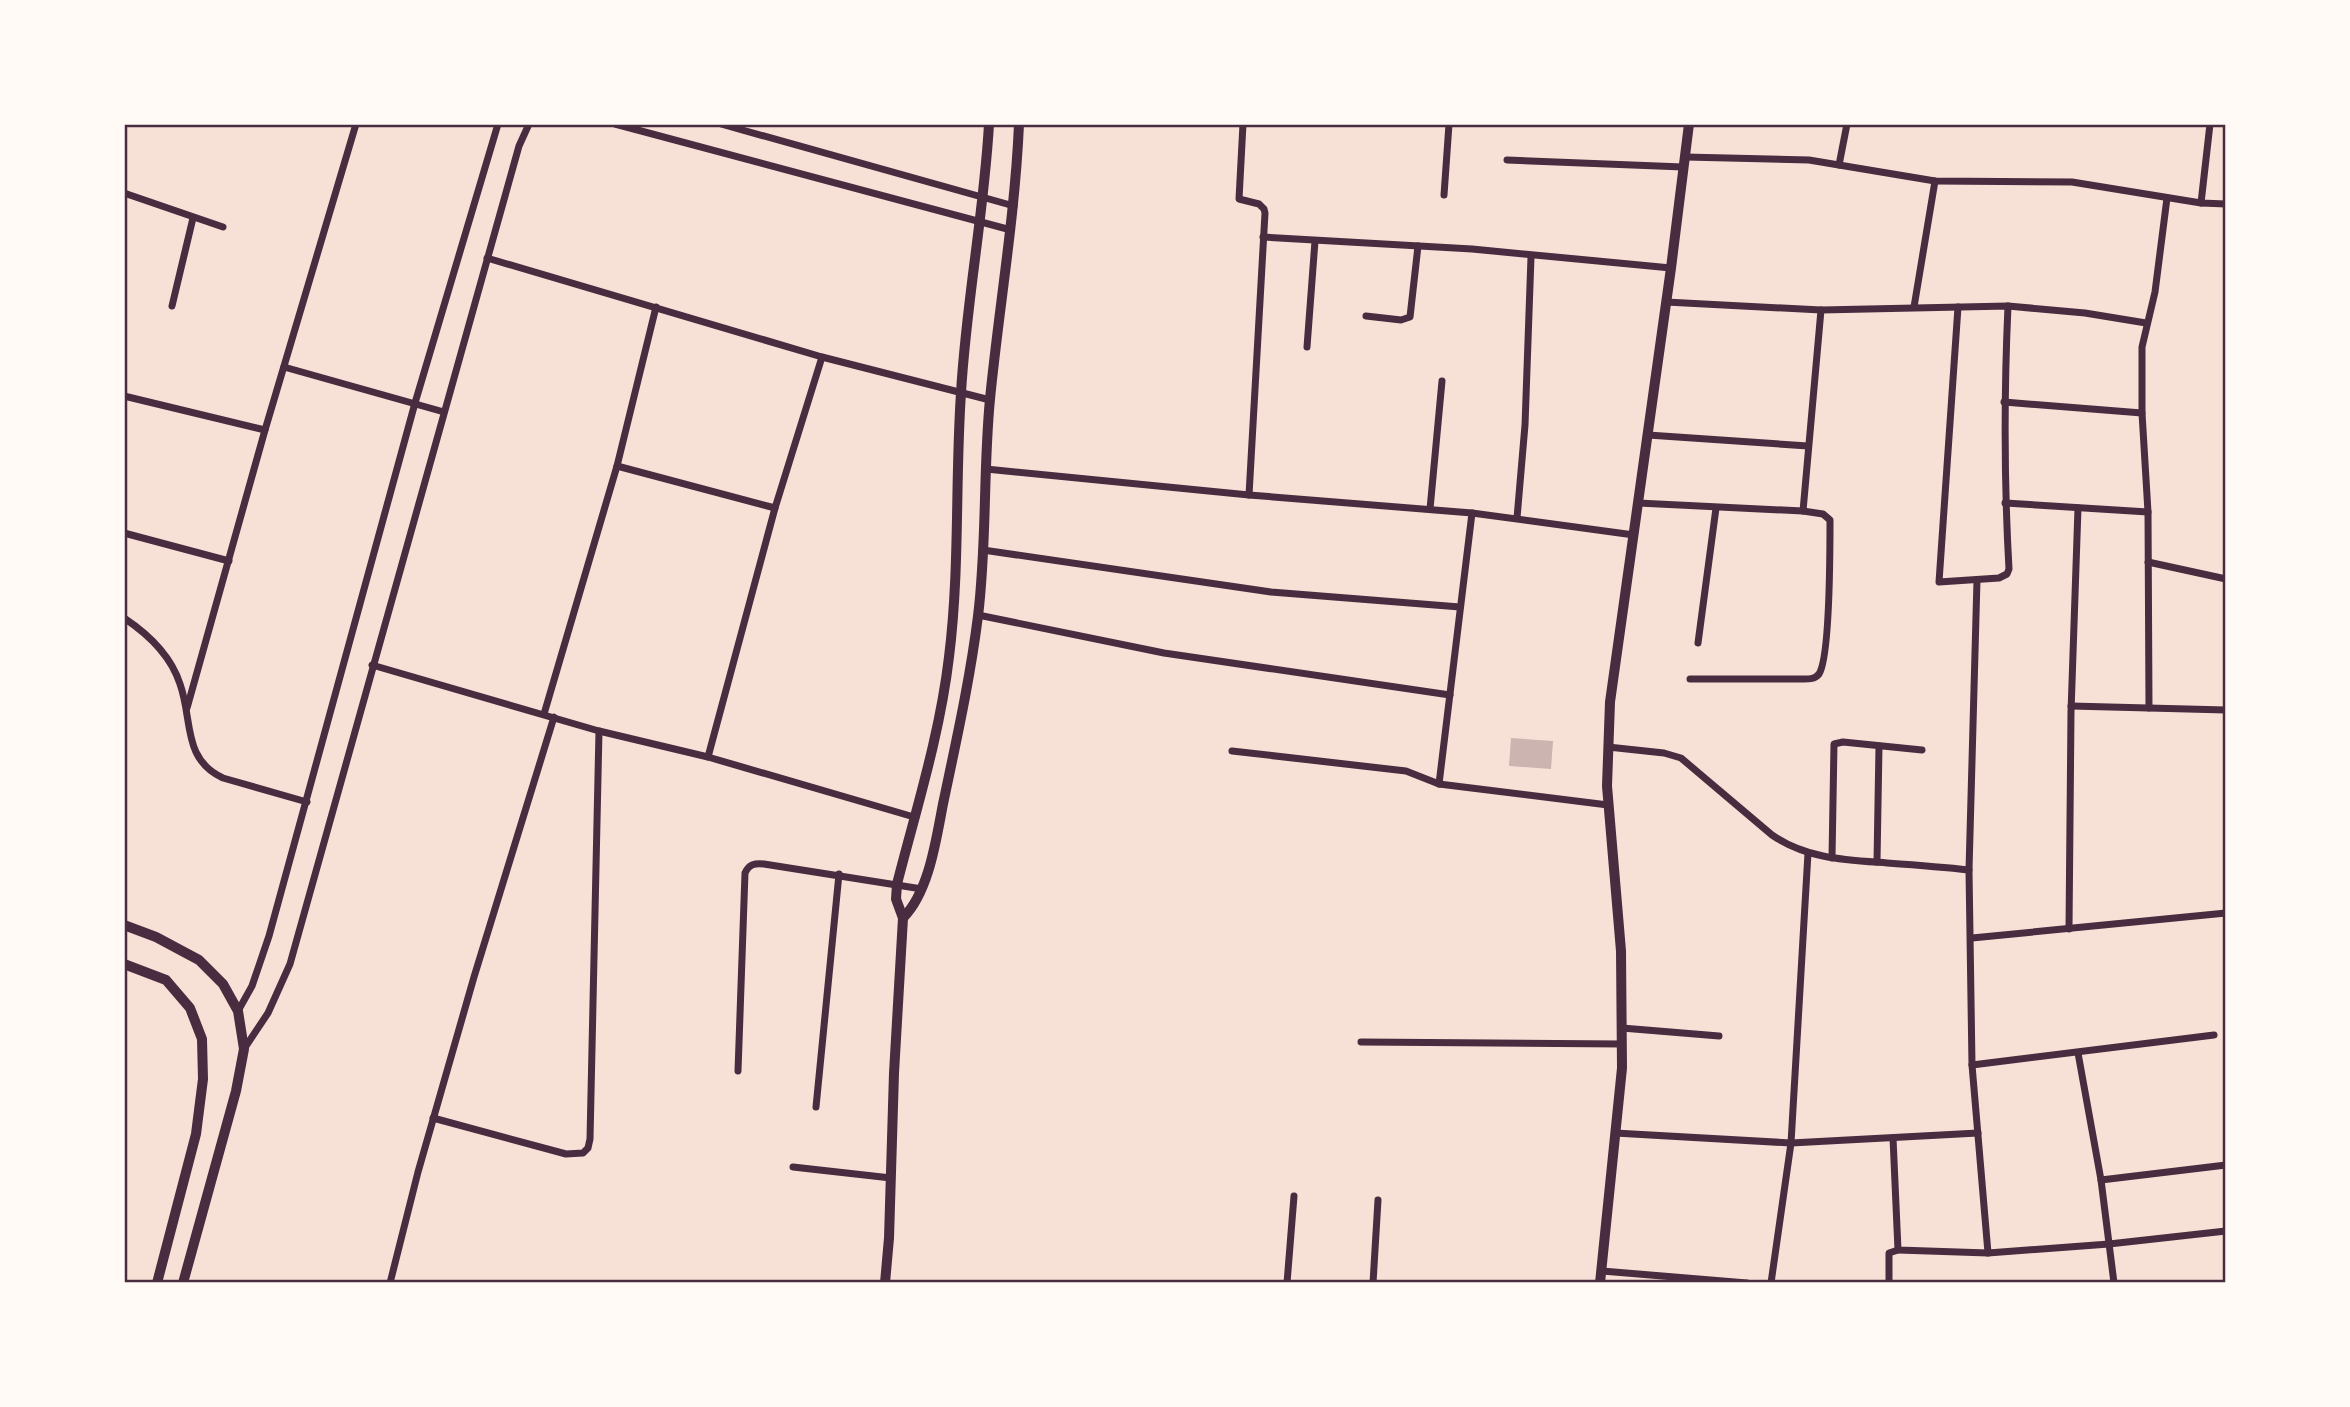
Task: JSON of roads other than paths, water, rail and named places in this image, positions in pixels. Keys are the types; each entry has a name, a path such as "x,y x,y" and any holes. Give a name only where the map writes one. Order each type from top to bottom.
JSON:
{"street":[{"path":"187,708 265,430 356,124"},
{"path":"238,1011 252,986 270,936 415,403 498,124"},
{"path":"244,1049 268,1013 290,964 487,258 519,146 529,124"},
{"path":"615,124 1011,230"},
{"path":"720,124 1014,206"},
{"path":"885,1283 903,918 896,899 897,884 943,697 955,602 961,393 984,198 989,124"},
{"path":"903,918 917,901 922,889 965,701 978,615 990,400 1014,206 1019,124"},
{"path":"1244,124 1238,195 1241,202 1262,205 1265,213 1249,495"},
{"path":"1444,195 1449,124"},
{"path":"1689,124 1610,702 1608,805 1621,951 1622,1068 1601,1277 1747,1283"},
{"path":"1839,165 1847,124"},
{"path":"2201,203 2210,124"},
{"path":"1507,160 1684,162 1783,158 1935,181 2072,182 2201,203 2226,204"},
{"path":"1914,307 1935,181"},
{"path":"124,193 223,227"},
{"path":"2149,708 2148,512 2142,347 2155,292 2167,198"},
{"path":"172,306 193,218"},
{"path":"1263,237 1472,249 1531,257 1671,268"},
{"path":"1307,347 1315,242"},
{"path":"1366,316 1401,320 1410,317 1418,246"},
{"path":"1517,518 1525,425 1531,257"},
{"path":"487,258 822,357 990,400"},
{"path":"1666,302 1821,310 2008,306 2085,313 2146,323"},
{"path":"1958,307 1939,582 1999,578 2007,575 2004,402 2008,306"},
{"path":"544,714 617,466 656,307"},
{"path":"1803,511 1821,310"},
{"path":"708,757 775,508 822,357"},
{"path":"284,367 444,412"},
{"path":"1430,509 1442,381"},
{"path":"124,396 265,430"},
{"path":"2004,402 2143,413"},
{"path":"1648,435 1808,446"},
{"path":"617,466 775,508"},
{"path":"986,469 1249,495 1472,513 1634,535"},
{"path":"1639,503 1803,511 1823,514 1830,520 1829,586 1823,659 1818,675 1804,680 1690,679"},
{"path":"2005,503 2148,512"},
{"path":"1698,643 1716,508"},
{"path":"2069,929 2071,706 2078,508"},
{"path":"1439,784 1472,513"},
{"path":"124,533 229,561"},
{"path":"983,550 1271,592 1460,607"},
{"path":"2148,562 2226,579"},
{"path":"1976,580 1969,870 1972,1065 1988,1253"},
{"path":"978,615 1164,653 1450,695"},
{"path":"124,618 152,639 180,681 190,735 201,763 212,773 306,802"},
{"path":"372,665 599,731 708,757 914,817"},
{"path":"943,697 965,701"},
{"path":"2071,706 2226,710"},
{"path":"390,1283 433,1118 554,717"},
{"path":"433,1118 566,1153 583,1153 588,1148 599,731"},
{"path":"1832,858 1834,744 1843,741 1922,750"},
{"path":"1877,862 1879,746"},
{"path":"931,747 954,752"},
{"path":"1608,747 1664,753 1681,758 1787,846 1832,858 1969,870"},
{"path":"1232,751 1406,771 1439,784 1608,805"},
{"path":"1771,1283 1791,1143 1808,853"},
{"path":"738,1071 748,867 757,864 839,874 922,889"},
{"path":"816,1107 839,874"},
{"path":"1972,938 2226,912"},
{"path":"124,926 156,937 199,960 223,984 238,1011 244,1049 236,1091 184,1283"},
{"path":"124,964 166,980 190,1009 202,1039 203,1079 196,1134 157,1283"},
{"path":"1622,1028 1719,1036"},
{"path":"1972,1065 2078,1054 2214,1035"},
{"path":"1361,1042 1622,1044"},
{"path":"2078,1054 2101,1180 2114,1283"},
{"path":"1615,1133 1791,1143 1978,1133"},
{"path":"1894,1138 1898,1250"},
{"path":"2101,1180 2226,1165"},
{"path":"793,1167 891,1178"},
{"path":"1287,1283 1294,1196"},
{"path":"1373,1283 1378,1200"},
{"path":"1889,1283 1889,1252 1898,1250 1988,1253 2109,1244 2226,1231"}]}
